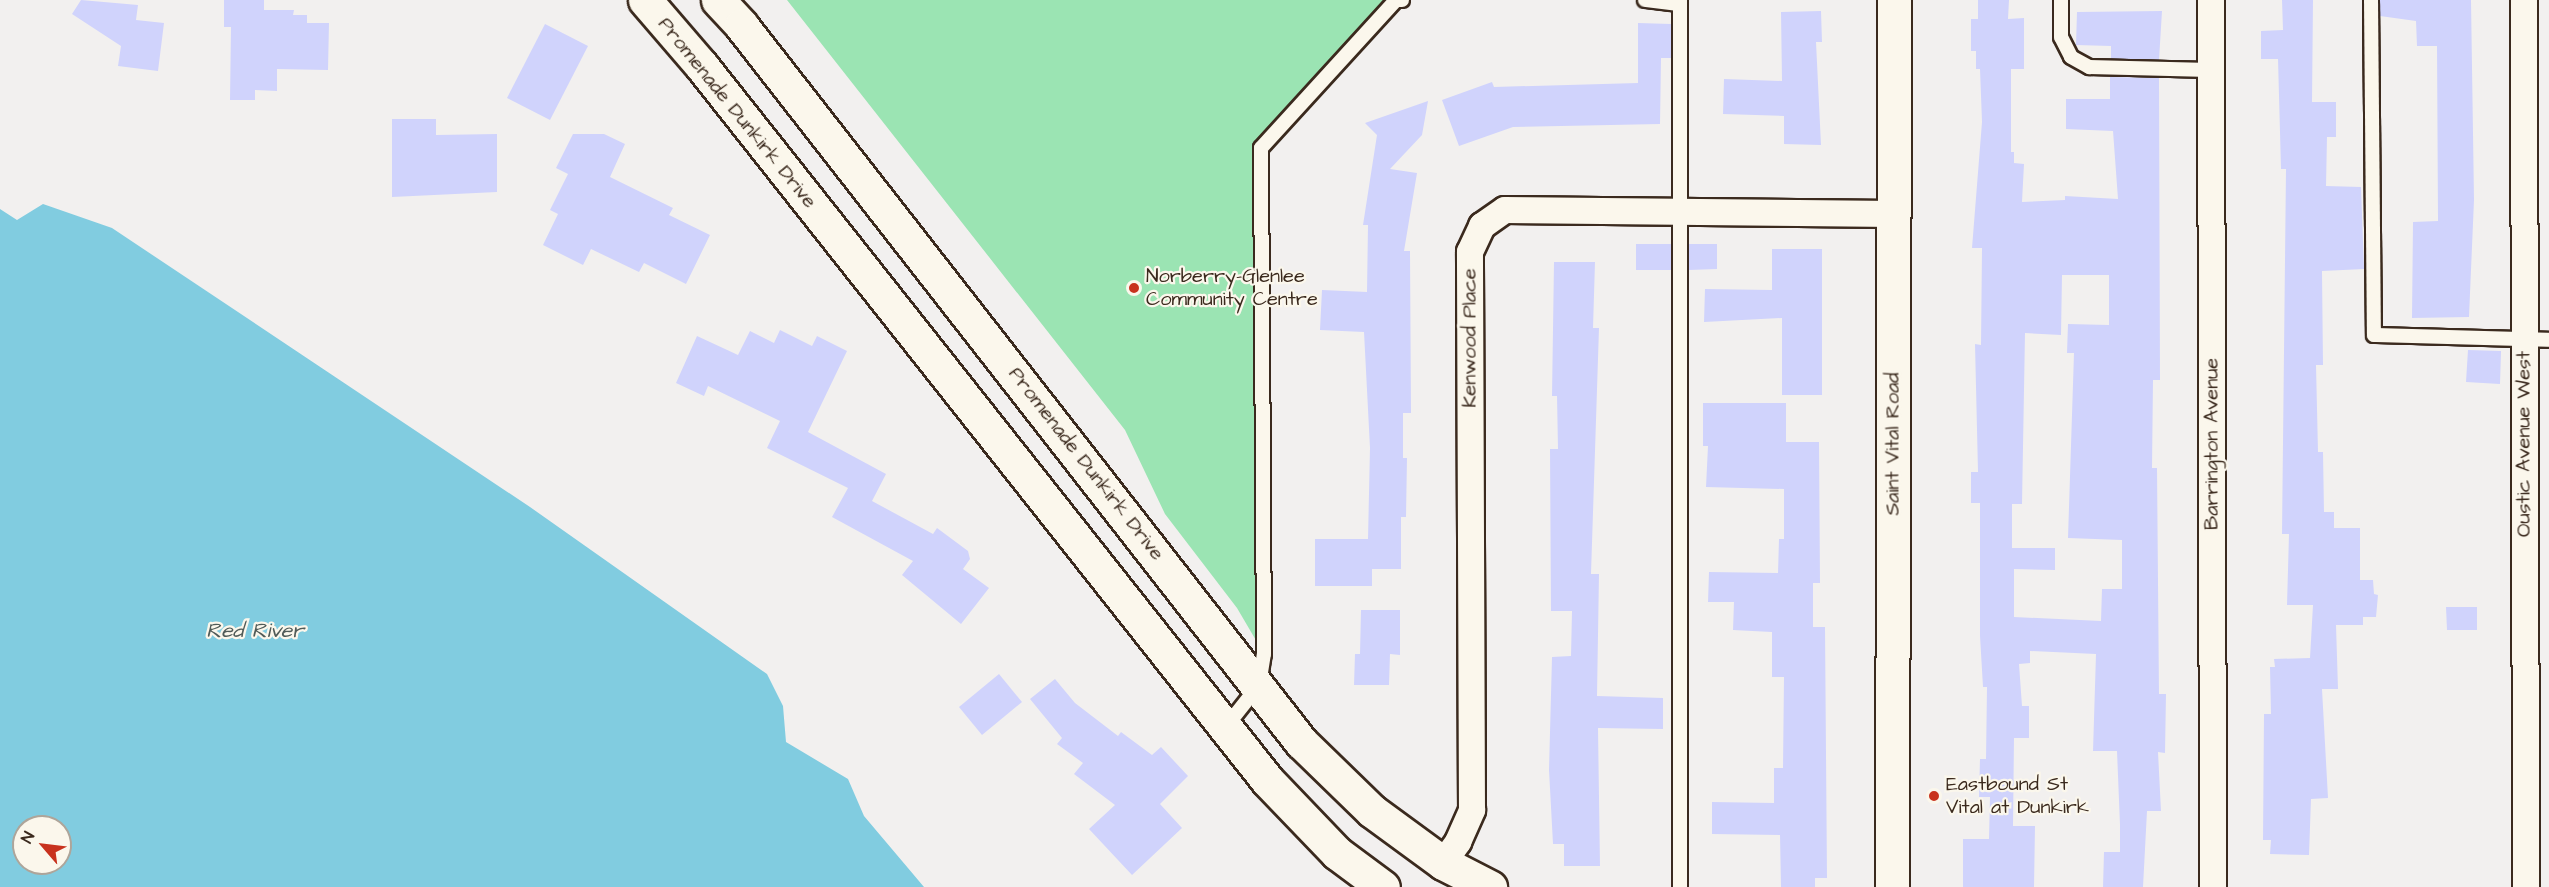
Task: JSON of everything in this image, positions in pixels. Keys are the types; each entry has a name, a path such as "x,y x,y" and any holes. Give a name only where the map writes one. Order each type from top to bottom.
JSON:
{"main road":[{"name":"Promenade Dunkirk Drive","path":"645,0 701,65 1267,780 1338,853 1383,887"},
{"name":"Promenade Dunkirk Drive","path":"718,0 741,25 1259,685 1301,742 1372,811 1443,863 1490,887"},
{"name":"Saint Vital Road","path":"1892,887 1894,0"}],"street":[{"name":"Barrington Avenue","path":"2211,0 2213,887"},
{"name":"Oustic Avenue West","path":"2524,0 2536,340 2526,887"},
{"name":"Kenwood Place","path":"1443,863 1458,842 1472,810 1470,252 1482,226 1505,210 1680,209 1894,214"}],"lane":[{"path":"1225,729 1259,685 1264,654 1261,148 1396,0 1402,0"},
{"path":"1645,0 1680,2 1680,887"},
{"path":"2061,0 2061,37 2071,57 2089,67 2210,70"},
{"path":"2371,0 2374,335 2536,340"}],"green space":[{"name":"Norberry-Glenlee Community Centre","path":"787,0 1388,0 1254,146 1264,654 1237,608 1165,514 1125,430"}],"water":[{"name":"Red River","path":"43,204 112,228 530,507 767,674 783,706 786,742 848,779 864,816 924,887 0,887 0,209 17,220"}],"building":[{"path":"81,0 138,5 136,20 164,23 158,71 118,66 121,46 72,14"},
{"path":"224,0 264,0 264,10 294,10 293,15 307,15 307,23 329,23 328,70 277,69 277,91 255,90 255,100 230,100 231,27 224,27"},
{"path":"1978,0 2009,0 2008,19 2024,18 2024,69 2011,69 2011,152 2014,152 2014,163 2024,164 2022,202 2065,200 2065,196 2118,199 2113,131 2066,129 2066,99 2110,99 2110,77 2159,78 2160,380 2153,380 2152,468 2157,468 2159,694 2166,694 2165,753 2158,752 2161,811 2147,811 2143,887 2103,887 2104,852 2120,852 2120,825 2117,751 2093,751 2096,654 2030,651 2030,663 2019,664 2022,706 2029,706 2029,738 2014,738 2013,826 2035,826 2034,887 1963,887 1963,839 1989,839 1990,797 1979,797 1980,759 1986,759 1987,687 1983,687 1980,636 1980,503 1971,503 1971,472 1978,472 1975,344 1981,345 1982,248 1972,248 1982,122 1980,69 1976,69 1976,51 1971,51 1971,19 1978,19","holes":["2062,275 2109,275 2109,325 2068,324 2067,353 2074,353 2068,538 2122,540 2122,589 2102,589 2101,621 2014,617 2014,569 2055,570 2055,548 2012,548 2012,504 2022,504 2025,333 2061,335"]},
{"path":"2282,0 2313,0 2312,102 2336,102 2336,137 2327,137 2326,186 2361,187 2364,269 2322,271 2323,365 2316,365 2318,452 2323,452 2324,512 2334,512 2334,528 2360,528 2360,580 2373,580 2374,594 2378,595 2376,617 2363,617 2363,625 2336,625 2338,689 2322,689 2328,798 2311,799 2309,855 2270,854 2271,840 2263,840 2264,714 2271,714 2270,667 2275,667 2274,659 2310,658 2313,605 2287,605 2289,534 2282,534 2286,169 2281,169 2278,59 2261,59 2261,31 2283,30"},
{"path":"2380,0 2471,0 2474,200 2469,317 2412,318 2413,222 2438,221 2437,46 2417,46 2416,21 2380,16"},
{"path":"1821,11 1822,42 1816,42 1821,145 1784,144 1784,116 1723,114 1724,79 1782,81 1781,12"},
{"path":"2162,11 2159,60 2111,59 2111,46 2076,45 2077,12"},
{"path":"1638,23 1671,24 1671,58 1661,58 1660,124 1513,127 1459,146 1442,100 1492,82 1494,87 1638,83"},
{"path":"545,24 588,46 550,120 507,98"},
{"path":"1428,101 1422,135 1390,169 1417,173 1404,251 1410,251 1411,413 1403,413 1403,458 1407,458 1406,517 1401,517 1401,569 1372,569 1372,586 1315,586 1315,539 1368,539 1370,448 1364,332 1320,330 1322,290 1367,292 1368,225 1363,225 1377,135 1365,123"},
{"path":"392,119 436,119 436,135 497,134 497,192 392,197"},
{"path":"573,134 604,134 625,144 610,177 673,208 669,215 710,235 686,284 644,263 639,272 591,249 583,265 543,245 558,214 550,210 568,174 556,168"},
{"path":"1636,244 1671,244 1671,270 1636,270"},
{"path":"1689,244 1717,244 1717,269 1689,270"},
{"path":"1772,249 1822,249 1822,395 1782,395 1782,318 1704,322 1705,289 1772,290"},
{"path":"1554,262 1595,262 1593,328 1599,328 1591,574 1599,574 1597,696 1663,698 1663,729 1598,728 1600,866 1564,866 1564,844 1553,844 1549,770 1552,657 1571,656 1572,611 1551,611 1550,449 1558,449 1557,396 1552,396"},
{"path":"780,330 812,346 817,336 847,351 808,432 886,474 872,501 933,534 937,528 968,551 970,559 963,569 989,588 961,624 902,575 913,561 832,517 848,488 767,448 780,421 708,386 704,396 676,383 697,336 738,355 750,331 774,343"},
{"path":"2468,350 2501,351 2500,384 2466,382"},
{"path":"1703,403 1786,403 1786,442 1819,442 1820,583 1813,583 1813,627 1825,627 1827,878 1815,878 1815,887 1781,887 1780,835 1712,834 1712,802 1774,803 1774,768 1783,768 1784,677 1772,677 1772,632 1733,630 1734,602 1708,602 1709,572 1778,573 1779,539 1784,539 1784,489 1706,487 1708,446 1703,446"},
{"path":"2446,607 2477,607 2477,630 2447,630"},
{"path":"1361,610 1400,610 1400,655 1390,654 1389,685 1354,685 1355,654 1360,654"},
{"path":"999,674 1022,702 982,735 959,707"},
{"path":"1055,679 1075,703 1118,736 1121,732 1152,755 1161,747 1188,776 1160,804 1182,828 1132,875 1089,829 1115,805 1074,774 1083,763 1057,744 1062,738 1030,699"}],"place":[{"name":"Norberry-Glenlee Community Centre","path":"1134,288"},
{"name":"Eastbound St Vital at Dunkirk","path":"1934,796"}]}
